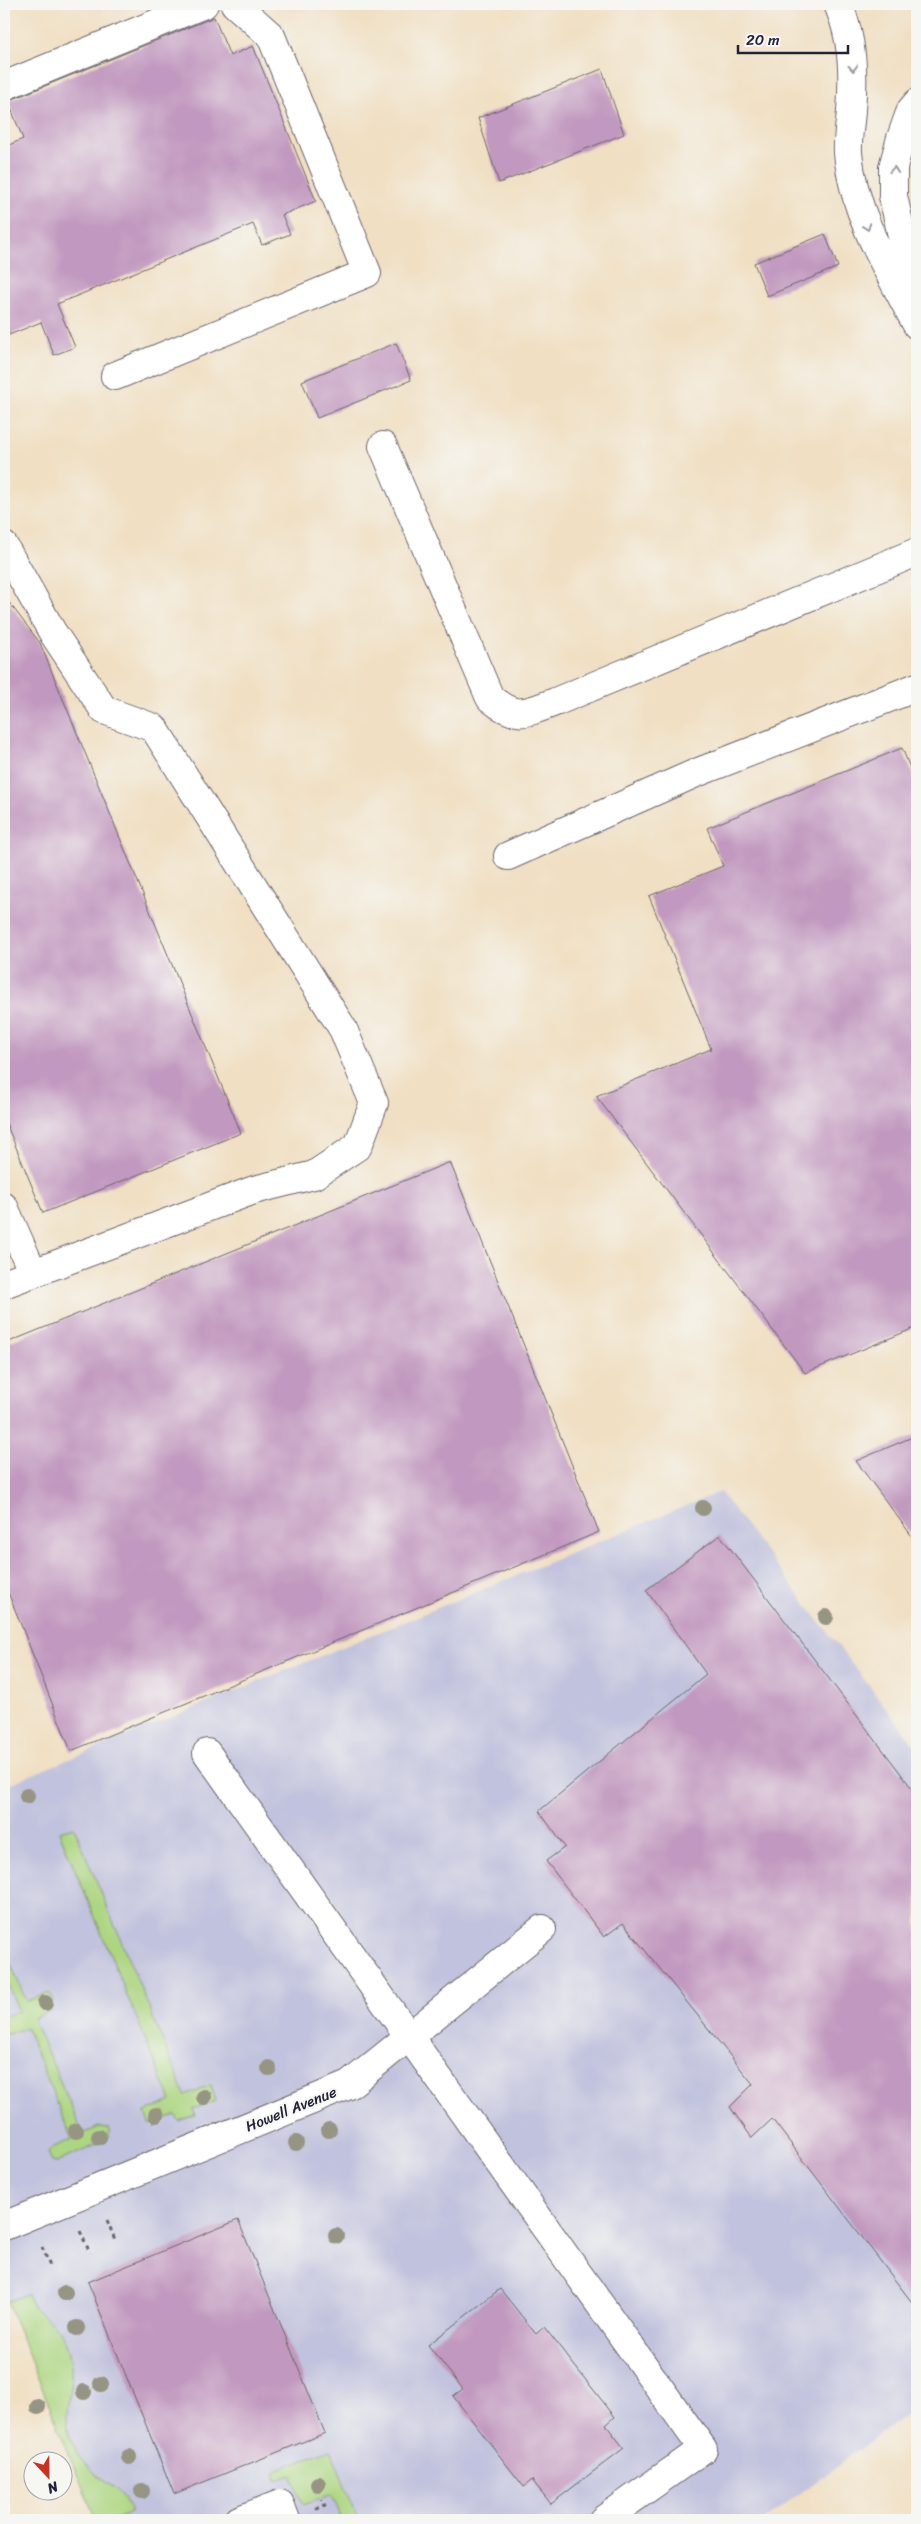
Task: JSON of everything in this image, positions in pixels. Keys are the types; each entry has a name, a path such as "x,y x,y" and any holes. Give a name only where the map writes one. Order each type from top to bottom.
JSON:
{"street":[{"path":"4,86 204,4"},
{"path":"115,376 367,273 271,36 235,4"},
{"path":"838,4 848,27 854,67 848,152 857,198 873,242 917,325"},
{"path":"917,103 911,110 893,168 893,196 917,303"},
{"path":"383,446 490,698 510,712 524,714 547,705 917,552"},
{"path":"4,546 53,633 104,710 154,728 343,1029 374,1103 358,1146 314,1175 254,1190 4,1284"},
{"path":"508,856 696,773 917,687"},
{"path":"4,1207 33,1273"},
{"path":"207,1753 703,2449 603,2520"},
{"name":"Howell Avenue","path":"4,2226 349,2085 542,1929"},
{"path":"239,2520 280,2504 286,2520"}],"path":[{"path":"104,2214 116,2242"},
{"path":"78,2226 90,2253"},
{"path":"39,2241 51,2269"}],"shaded area":[{"path":"720,1492 917,1748 917,2407 764,2520 96,2520 72,2461 72,2452 68,2452 4,2294 4,1786"}],"green space":[{"path":"74,1827 185,2095 211,2085 216,2101 193,2109 195,2115 179,2121 176,2115 149,2124 145,2112 171,2101 59,1831"},
{"path":"4,1947 26,2001 49,1993 53,1999 51,2010 33,2019 83,2134 99,2127 109,2128 109,2137 103,2142 57,2162 52,2161 48,2153 52,2148 72,2139 26,2028 4,2035 4,2016 19,2011 4,1976"},
{"path":"27,2294 36,2309 50,2321 62,2337 68,2350 71,2370 67,2415 70,2437 77,2451 93,2472 120,2492 131,2513 113,2520 96,2520 72,2461 72,2452 68,2452 7,2302"},
{"path":"330,2449 359,2520 342,2520 332,2494 304,2505 291,2475 277,2480 274,2471"}],"building":[{"path":"214,17 230,56 253,46 316,201 282,215 290,234 262,245 253,224 57,304 75,347 54,355 41,322 9,335 4,322 4,147 23,139 8,101"},
{"path":"602,69 624,134 499,183 478,118"},
{"path":"825,234 838,267 767,296 754,263"},
{"path":"396,343 411,380 317,418 302,381"},
{"path":"4,596 40,643 241,1133 43,1213 6,1123 4,1124"},
{"path":"902,748 917,785 917,1327 805,1373 596,1096 711,1049 649,896 723,866 707,828"},
{"path":"450,1162 599,1532 71,1751 4,1582 4,1344"},
{"path":"917,1435 917,1543 856,1461"},
{"path":"720,1535 917,1795 917,2309 772,2119 752,2138 730,2107 753,2084 623,1923 604,1937 546,1861 565,1847 539,1811 706,1674 646,1590"},
{"path":"238,2220 325,2433 174,2494 88,2282"},
{"path":"500,2289 536,2334 544,2327 615,2417 606,2425 624,2448 551,2504 532,2480 524,2487 453,2396 463,2389 428,2345"}]}
